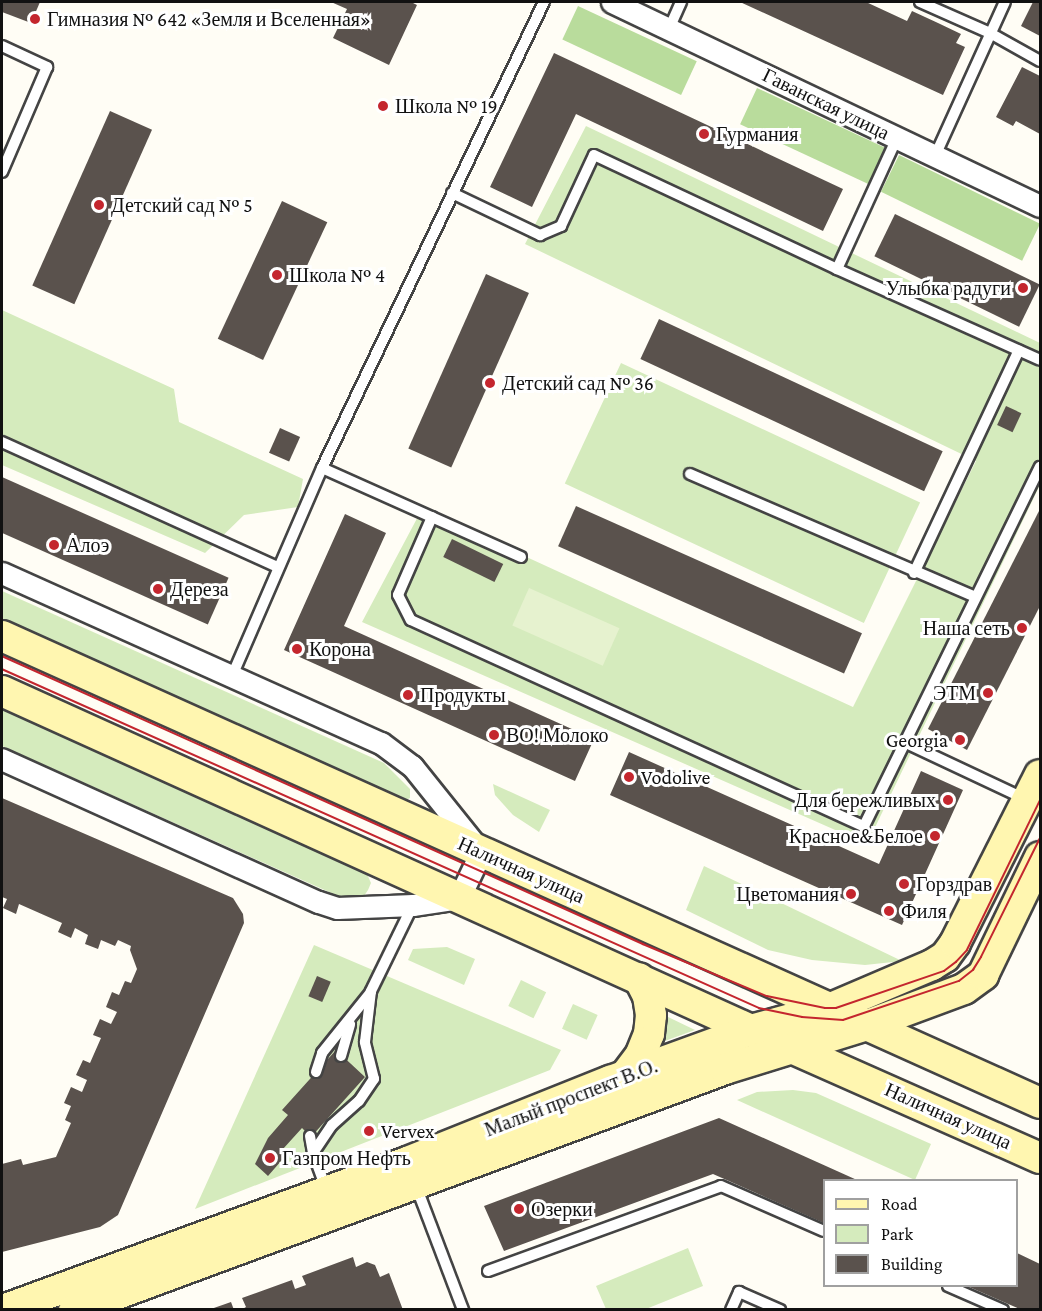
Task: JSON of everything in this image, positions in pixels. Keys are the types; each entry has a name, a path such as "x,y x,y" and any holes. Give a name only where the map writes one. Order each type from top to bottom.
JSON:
{"main road":[{"name":"Наличная улица","path":"2,636 1041,1102"},
{"name":"Наличная улица","path":"2,691 751,1030 1041,1158"},
{"name":"Малый проспект В.О.","path":"74,1310 411,1173 624,1077 751,1030 831,1008 932,965 945,957 955,942 1034,788"},
{"name":"Малый проспект В.О.","path":"3,1310 327,1191 411,1173 725,1069 867,1025 974,984 983,975 1041,857"},
{"path":"624,1077 640,1056 649,1034 651,1015 648,996 639,978"}],"street":[{"name":"Гаванская улица","path":"612,2 1041,206"},
{"path":"2,573 381,743 412,766 481,852 459,898 413,905 338,908 318,902 2,759"}],"lane":[{"path":"232,676 322,468 544,2"},
{"path":"669,28 681,2"},
{"path":"920,2 990,33 1041,62"},
{"path":"935,156 1005,2"},
{"path":"2,46 47,67 2,172"},
{"path":"837,269 897,138"},
{"path":"452,193 540,235 561,226 594,155 837,269 1041,360"},
{"path":"914,573 1019,350"},
{"path":"2,442 278,567"},
{"path":"432,517 398,595 411,620 864,826 1041,467"},
{"path":"322,468 521,557"},
{"path":"690,474 914,573 975,597"},
{"path":"904,742 1034,788"},
{"path":"316,1072 322,1053 371,992 413,905"},
{"path":"313,1153 331,1120 358,1101 374,1079 365,1042 371,992"},
{"path":"341,1056 354,1013"},
{"path":"310,1136 313,1153 327,1191"},
{"path":"411,1173 463,1310"},
{"path":"488,1271 721,1186 823,1230"},
{"path":"950,1287 1003,1310"},
{"path":"731,1310 739,1292 780,1310"}],"green space":[{"path":"578,6 697,61 681,95 562,40"},
{"path":"757,88 886,148 869,184 740,124"},
{"path":"586,126 1040,343 1040,485 867,844 362,622 422,509 853,707 976,461 525,244"},
{"path":"899,155 1040,224 1022,261 881,192"},
{"path":"2,310 174,389 179,422 303,479 298,507 244,515 205,553 2,465"},
{"path":"621,363 920,502 864,623 565,484"},
{"path":"529,588 619,628 603,666 512,625"},
{"path":"2,591 384,763 410,789 410,798 402,802 2,622"},
{"path":"2,707 366,872 371,883 368,890 364,896 356,898 338,896 2,746"},
{"path":"493,784 550,810 539,832 513,815 495,795"},
{"path":"704,866 902,961 865,965 812,960 768,950 686,910"},
{"path":"314,945 561,1050 550,1070 195,1209"},
{"path":"447,947 475,959 464,985 408,960 413,949"},
{"path":"521,980 546,992 533,1018 508,1006"},
{"path":"573,1004 598,1015 587,1040 562,1029"},
{"path":"666,1016 695,1030 662,1042"},
{"path":"793,1090 816,1093 931,1144 915,1179 913,1179 737,1100 757,1092"},
{"path":"688,1248 703,1286 646,1309 606,1309 596,1286"}],"building":[{"path":"2,2 40,2 31,23 2,12"},
{"path":"331,2 411,2 417,5 389,65 333,38 347,9"},
{"path":"740,2 866,2 907,21 912,11 961,34 956,43 965,47 943,95"},
{"path":"1033,2 1040,2 1040,36 1021,26"},
{"path":"554,53 843,189 823,231 576,114 532,207 490,187"},
{"path":"1022,67 1040,76 1040,134 1016,121 1013,126 996,117"},
{"path":"110,111 152,130 74,304 32,285"},
{"path":"282,201 327,222 263,360 218,339"},
{"path":"895,214 1040,285 1019,327 874,256"},
{"path":"486,274 529,293 451,468 408,448"},
{"path":"659,319 943,451 924,491 640,359"},
{"path":"1006,406 1021,413 1013,432 997,425"},
{"path":"280,428 300,437 289,462 269,453"},
{"path":"2,477 229,578 208,624 2,533"},
{"path":"576,506 862,633 844,674 558,546"},
{"path":"1040,509 1040,606 967,750 928,729"},
{"path":"345,514 386,533 344,626 594,739 575,781 284,650"},
{"path":"452,539 503,564 494,582 443,557"},
{"path":"629,752 879,864 921,771 963,790 902,925 610,795"},
{"path":"2,798 233,898 243,914 244,923 118,1215 100,1227 2,1252 2,1164 21,1159 23,1165 56,1157 71,1123 65,1120 71,1106 64,1103 71,1087 82,1092 87,1080 76,1075 83,1060 90,1063 101,1038 93,1035 100,1019 111,1024 117,1012 106,1007 112,992 119,995 125,981 131,983 137,969 130,950 131,946 118,940 115,946 101,940 98,949 85,944 88,935 75,928 71,938 58,932 62,923 19,904 16,914 3,908 7,899 2,897"},
{"path":"317,976 331,982 322,1002 308,996"},
{"path":"336,1050 365,1077 311,1137 302,1128 283,1149 288,1153 268,1176 255,1164 268,1138 288,1115 282,1110"},
{"path":"719,1118 855,1179 823,1179 823,1223 713,1174 504,1251 484,1206"},
{"path":"1018,1253 1040,1264 1040,1310 1022,1310 969,1287 1018,1287"},
{"path":"353,1257 356,1267 367,1262 375,1265 380,1277 389,1273 403,1310 241,1310 246,1307 242,1298 292,1280 295,1289 306,1285 302,1276"},
{"path":"231,1302 234,1310 211,1310 211,1309"}],"tram line":[{"path":"2,656 643,944 767,996 825,1008 836,1008 944,971 956,962 967,950 1040,800"},
{"path":"2,669 759,1008 802,1017 843,1020 959,981 973,970 981,957 1040,838"}],"place":[{"name":"Гимназия № 642 «Земля и Вселенная»","path":"35,19"},
{"name":"Школа № 19","path":"383,106"},
{"name":"Гурмания","path":"704,134"},
{"name":"Детский сад № 5","path":"99,205"},
{"name":"Школа № 4","path":"277,275"},
{"name":"Улыбка радуги","path":"1023,288"},
{"name":"Детский сад № 36","path":"490,383"},
{"name":"Алоэ","path":"54,545"},
{"name":"Дереза","path":"158,589"},
{"name":"Наша сеть","path":"1022,628"},
{"name":"Корона","path":"297,649"},
{"name":"ЭТМ","path":"988,693"},
{"name":"Продукты","path":"408,695"},
{"name":"ВО! Молоко","path":"494,735"},
{"name":"Georgia","path":"960,740"},
{"name":"Vodolive","path":"629,777"},
{"name":"Для бережливых","path":"948,800"},
{"name":"Красное&Белое","path":"935,836"},
{"name":"Горздрав","path":"904,884"},
{"name":"Цветомания","path":"851,894"},
{"name":"Филя","path":"889,911"},
{"name":"Vervex","path":"369,1131"},
{"name":"Газпром Нефть","path":"270,1158"},
{"name":"Озерки","path":"519,1209"}]}
